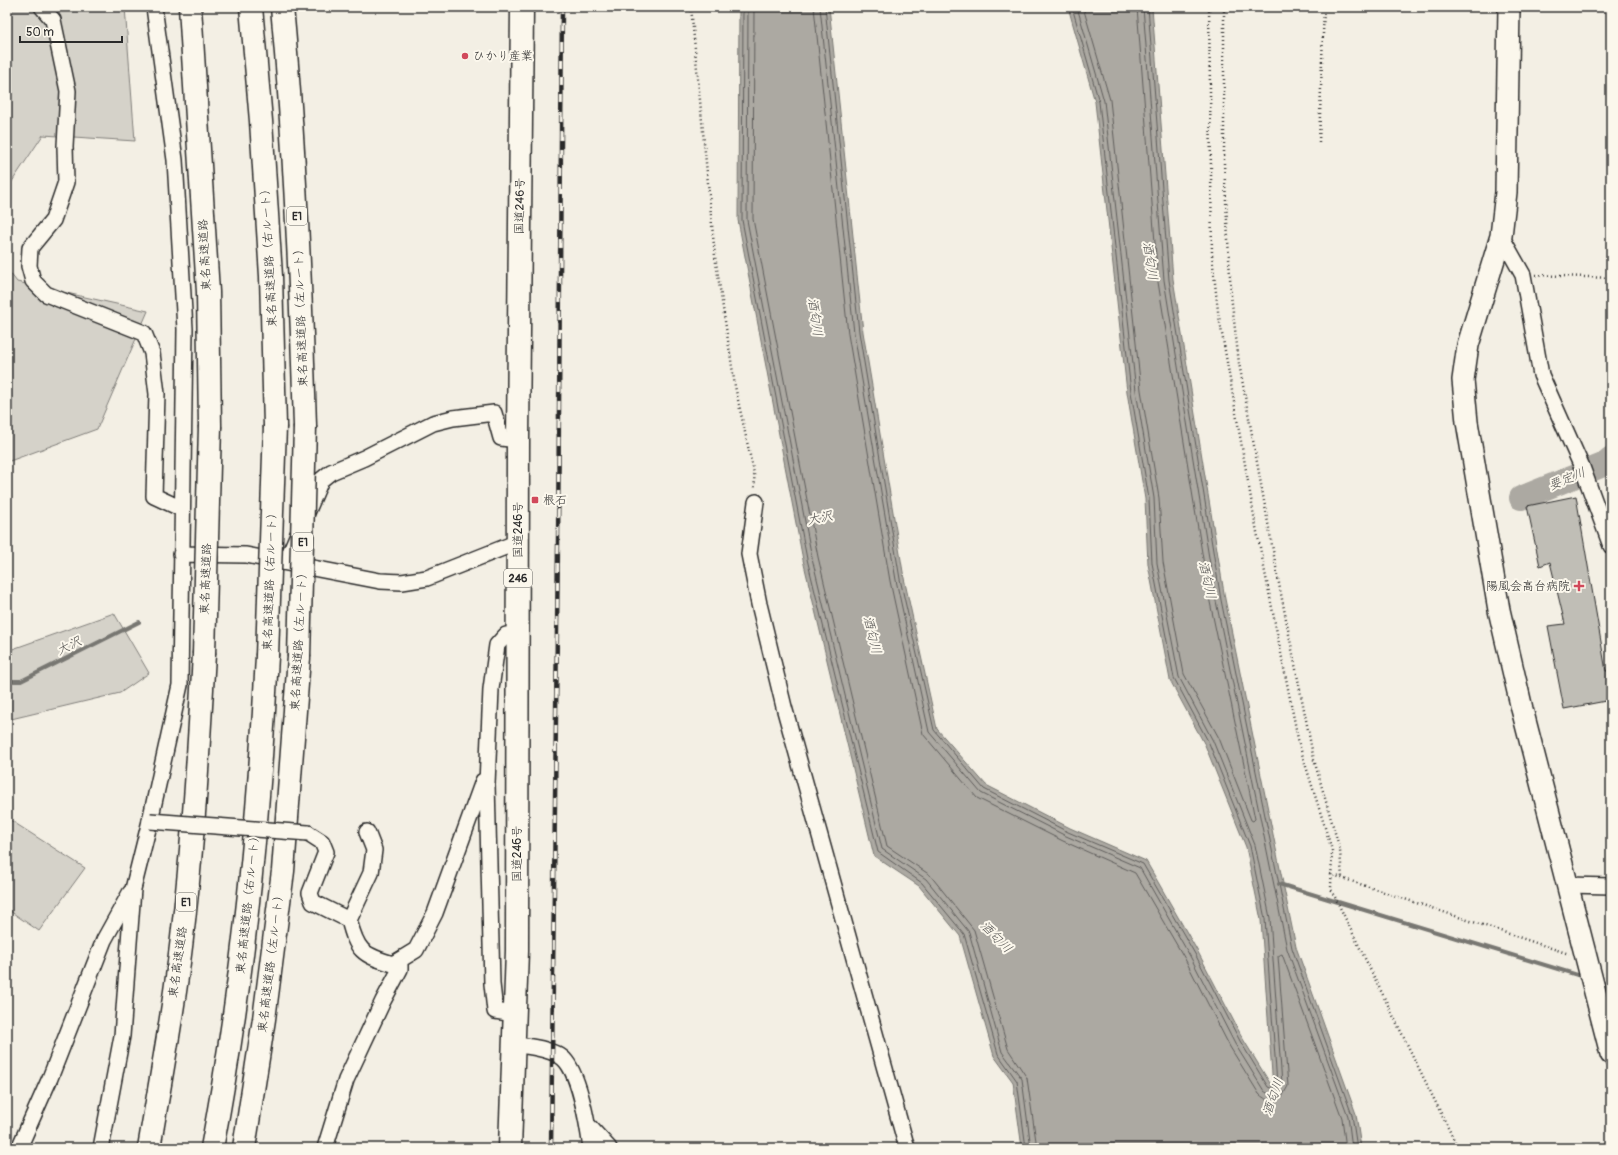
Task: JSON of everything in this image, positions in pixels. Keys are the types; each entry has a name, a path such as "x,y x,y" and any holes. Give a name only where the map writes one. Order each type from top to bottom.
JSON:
{"highway":[{"name":"東名高速道路","path":"149,1148 168,1039 184,922 195,811 204,654 210,426 208,292 190,7"},
{"name":"東名高速道路（右ルート）","path":"212,1148 226,1072 248,917 262,752 275,426 271,276 261,121 251,7"},
{"name":"東名高速道路（左ルート）","path":"244,1148 264,1020 283,870 300,657 305,426 301,275 293,134 282,7"},
{"name":"国道246号","path":"510,1148 515,1014 522,7"}],"street":[{"path":"42,7 53,20 68,92 65,146 66,182 53,220 30,248 29,266 33,281 46,294 144,333 152,353 157,394 154,496 182,509"},
{"path":"101,1148 122,1036 133,888 150,821 180,684 185,329 175,160 154,7"},
{"path":"1509,7 1506,192 1501,236 1468,345 1463,380 1467,422 1500,610 1522,709 1567,885 1588,960 1611,1054"},
{"path":"1501,236 1523,275 1541,375 1582,467 1611,546"},
{"path":"286,562 321,480 331,472 364,458 433,423 453,418 494,413 501,438 518,440"},
{"path":"756,502 750,554 759,604 784,707 907,1148"},
{"path":"181,554 246,554 380,581 402,582 427,578 518,542"},
{"path":"515,1014 494,1010 492,984 488,778 491,689 497,645 506,635 518,634"},
{"path":"367,832 374,850 370,873 349,920 359,949 375,959 393,964 416,950 435,912 482,782 488,778"},
{"path":"150,821 308,833 322,842 326,852 310,893 313,902 349,920"},
{"path":"1567,885 1611,886"},
{"path":"19,1148 50,1078 104,940 133,888"},
{"path":"325,1148 346,1080 383,1001 400,969 400,960"},
{"path":"514,1045 533,1047 553,1053 560,1056 569,1064 574,1076 588,1125 591,1148"},
{"path":"588,1125 609,1148"}],"path":[{"path":"691,7 715,256 735,386 754,474 756,502"},
{"path":"1209,7 1212,256 1218,311 1256,527 1299,744 1332,850 1330,874 1331,889 1458,1148"},
{"path":"1224,7 1224,164 1231,295 1239,363 1280,589 1314,760 1340,850 1342,878"},
{"path":"1319,142 1324,7"},
{"path":"1523,275 1611,278"},
{"path":"1330,874 1588,960"}],"shaded area":[{"path":"7,7 125,7 135,141 43,135 7,189"},
{"path":"7,269 17,282 148,311 97,429 7,462"},
{"path":"114,613 149,673 120,693 7,720 7,651"},
{"path":"7,818 85,868 39,931 7,909"}],"water":[{"name":"酒匂川","path":"739,7 829,7 863,332 904,578 937,729 986,785 1070,828 1146,861 1198,952 1243,1039 1273,1088 1261,920 1246,847 1205,745 1170,680 1148,564 1145,499 1127,392 1095,102 1068,7 1152,7 1173,279 1225,599 1296,947 1356,1114 1361,1148 1022,1148 1013,1082 994,1056 960,936 919,886 874,856 803,560 738,220"}],"building":[{"path":"1576,496 1606,671 1611,670 1611,700 1564,709 1548,626 1565,624 1550,562 1540,566 1527,506"}],"waterway":[{"name":"要定川","path":"1521,498 1603,465 1611,458"},
{"name":"大沢","path":"7,681 21,681 139,622"},
{"path":"1279,884 1584,977"},
{"path":"1600,982 1611,985"}],"railway":[{"path":"551,1148 562,7"}],"place":[{"name":"ひかり産業","path":"465,56"},
{"name":"根石","path":"535,500"},
{"name":"陽風会高台病院","path":"1579,586"}]}
